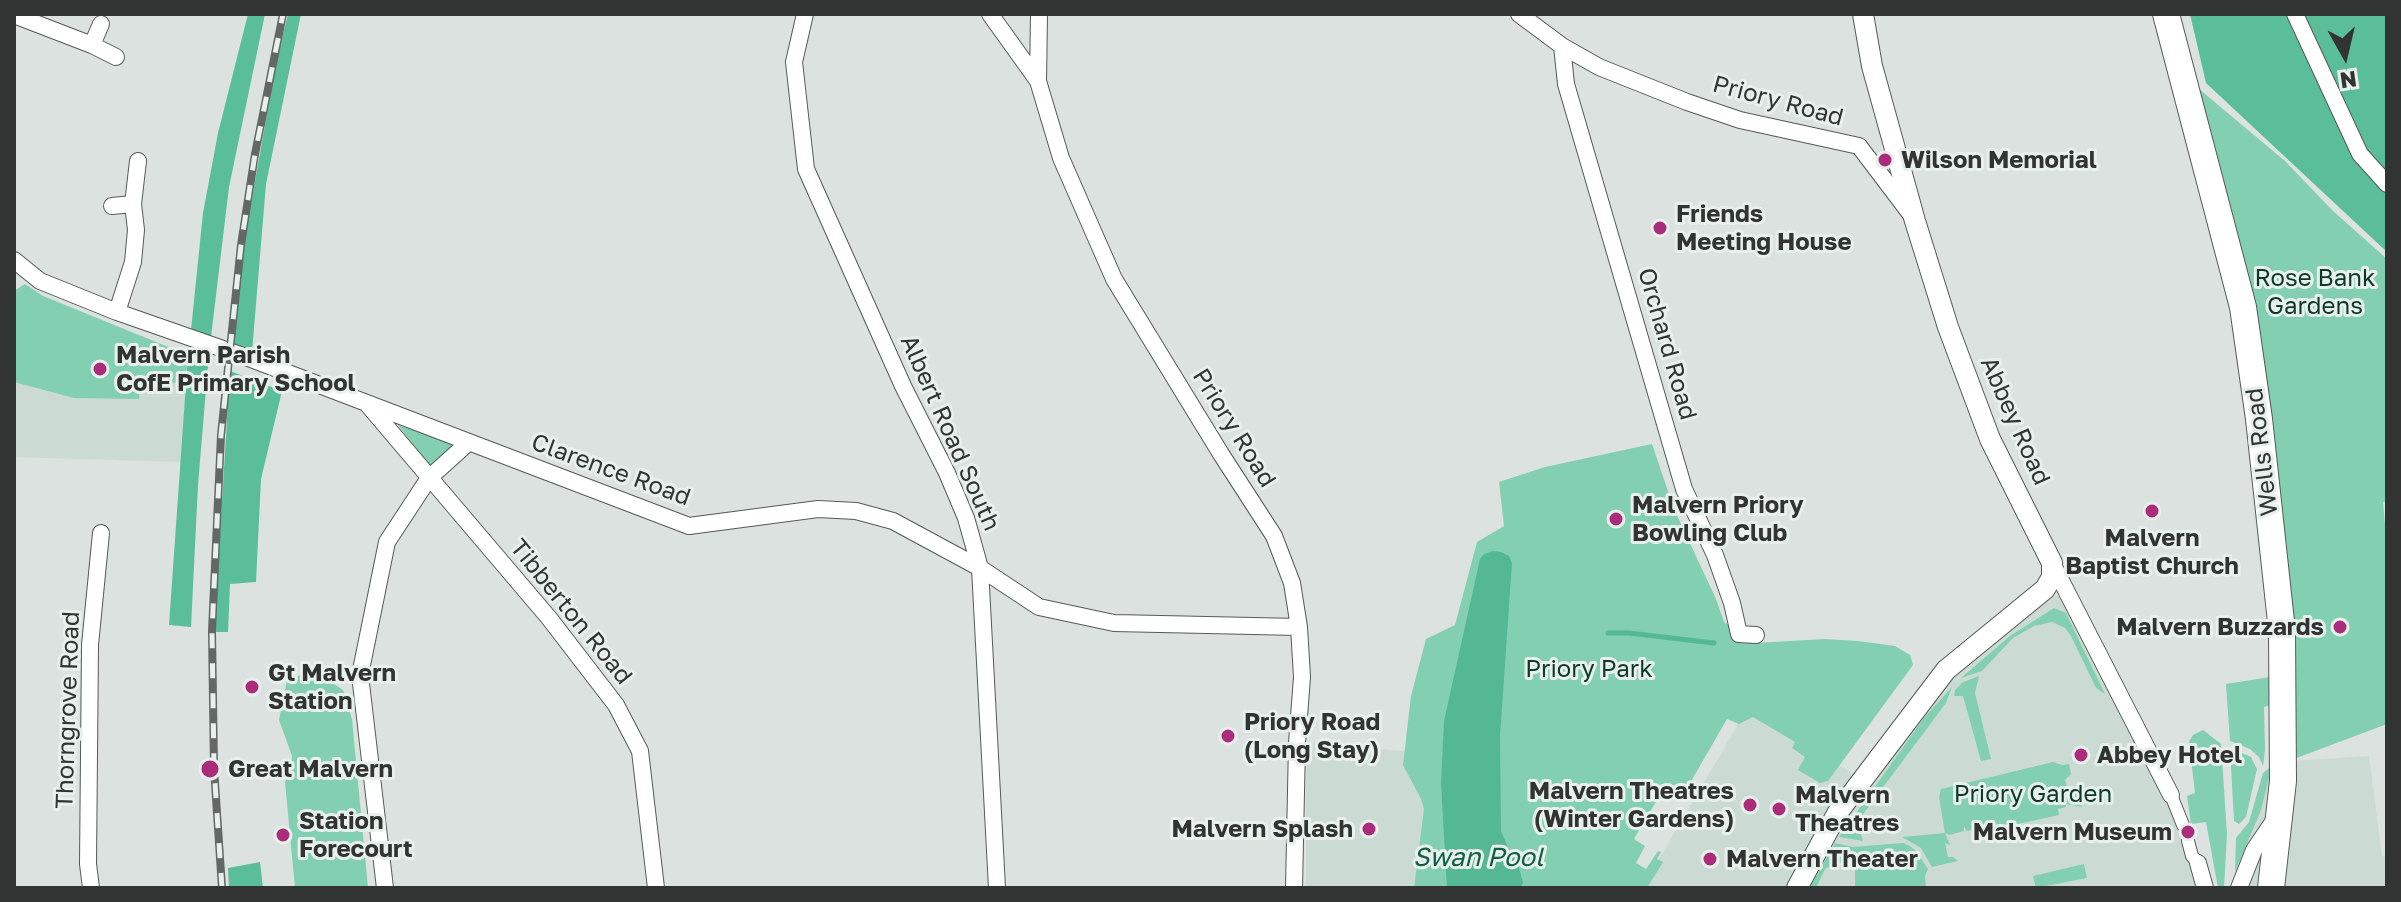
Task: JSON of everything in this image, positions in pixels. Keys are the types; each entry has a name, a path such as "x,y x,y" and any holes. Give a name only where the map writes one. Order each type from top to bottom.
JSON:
{"highway":[{"name":"Wells Road","path":"2166,14 2243,307 2259,419 2282,631 2284,758 2271,888"}],"street":[{"name":"Albert Road South","path":"805,14 794,62 806,169 903,386 947,473 966,518 980,568 997,888"},
{"path":"990,14 1038,81"},
{"name":"Priory Road","path":"1039,14 1038,81 1061,158 1114,279 1274,536 1292,583 1302,677 1297,743 1294,888"},
{"name":"Priory Road","path":"1519,14 1562,46 1599,67 1727,115 1859,146 1915,221"},
{"name":"Abbey Road","path":"1863,14 1872,66 1915,221 1970,392 1990,439 2171,795 2183,825"},
{"path":"2295,14 2360,154 2387,184"},
{"path":"14,15 116,57"},
{"path":"92,45 101,24"},
{"name":"Orchard Road","path":"1562,46 1566,84 1684,489 1715,555 1739,634 1756,635"},
{"path":"117,312 133,262 136,230 133,204 138,161"},
{"path":"112,206 133,204"},
{"name":"Clarence Road","path":"14,260 40,281 117,312 246,357 689,526 818,509 856,511 893,521 980,568 1039,607 1114,623 1299,627"},
{"name":"Tibberton Road","path":"366,404 549,618 616,705 640,751 656,888"},
{"path":"385,888 360,675 387,542 429,478 469,442"},
{"name":"Thorngrove Road","path":"91,888 88,864 90,645 101,533"},
{"path":"1797,888 1838,812 1946,670 2045,589 2052,577 2052,563"},
{"path":"2239,888 2254,850 2280,812"},
{"path":"2188,841 2205,888"}],"shaded area":[{"path":"248,14 265,14 229,187 211,337 191,330 203,213 218,133"},
{"path":"288,14 301,14 266,184 252,352 233,344 244,243 276,63"},
{"path":"2190,14 2387,14 2387,252 2206,83"},
{"name":"Malvern Parish CofE Primary School","path":"25,284 43,296 188,355 181,462 14,457 14,291"},
{"path":"188,355 208,365 191,627 169,625"},
{"path":"230,371 282,391 261,479 256,582 230,584 228,632 214,632"},
{"path":"2053,596 2069,596 2187,822 2205,888 1642,888 1746,711 1867,782 1939,685 2010,622"},
{"path":"1306,743 1416,752 1441,888 1306,888"},
{"path":"2369,756 2382,856 2387,856 2387,888 2231,888 2274,762"},
{"path":"260,862 263,888 229,888 228,868"}],"green space":[{"name":"Rose Bank Gardens","path":"2199,89 2285,161 2333,211 2387,259 2387,501 2383,502 2387,546 2387,724 2294,759 2290,659"},
{"path":"25,284 43,296 188,355 185,383 140,382 139,399 74,398 14,382 14,291"},
{"path":"398,425 456,445 430,467"},
{"name":"Priory Park","path":"1652,444 1674,509 1724,622 1755,643 1825,639 1895,646 1910,655 1913,665 1828,781 1820,783 1798,770 1805,757 1792,748 1795,742 1753,717 1739,724 1727,719 1686,790 1673,793 1664,788 1634,839 1645,846 1636,863 1646,869 1658,851 1661,852 1657,859 1663,862 1647,888 1414,888 1424,809 1403,765 1411,696 1426,639 1455,625 1477,542 1504,526 1499,482 1545,467"},
{"path":"2054,608 2066,613 2105,694 2096,688 2071,636 2065,628 2052,622 2034,626 2013,638 1982,671 1961,678 2010,636"},
{"path":"317,673 343,690 352,719 368,888 295,888 285,782 292,756 279,720 287,680"},
{"path":"1979,676 1975,693 1991,759 1981,761 1963,696 1954,696 1955,690 1963,682"},
{"path":"2270,677 2271,705 2264,707 2263,766 2250,749 2230,741 2226,684"},
{"path":"1952,687 1946,703 1863,814 1859,828 1863,841 1839,837 1924,718"},
{"path":"2203,730 2221,744 2227,834 2224,888 2218,888 2206,822 2191,824 2187,796 2195,793 2189,742 2193,735"},
{"path":"2230,748 2251,757 2257,769 2246,817 2239,824 2234,821"},
{"name":"Priory Garden","path":"2053,762 2069,764 2071,774 2065,780 2067,787 2078,789 2082,807 2066,804 2066,807 2058,809 2059,815 2018,824 2015,820 2016,825 2009,827 2007,823 2006,827 2001,828 1994,822 1982,827 1979,824 1979,828 1967,831 1964,827 1964,831 1949,835 1945,833 1939,797 1941,789"},
{"path":"2272,766 2261,810 2235,872 2236,838 2249,822 2263,773"},
{"path":"1945,833 1950,845 1945,843 1948,857 1958,861 1932,867 1921,848 1902,837"},
{"path":"1835,843 1853,847 1903,843 1910,846 1928,869 1926,888 1855,888 1855,863 1838,863 1825,869 1816,888 1809,888"},
{"path":"2084,864 2087,878 2036,888 2033,876"}],"water":[{"name":"Swan Pool","path":"1493,551 1509,556 1512,563 1500,736 1501,831 1517,860 1523,883 1520,888 1447,888 1441,783 1444,721 1480,559"}],"waterway":[{"path":"1608,633 1714,643"}],"railway":[{"path":"222,888 214,768 212,631 221,435 241,245 255,154 283,14"}],"place":[{"name":"Wilson Memorial","path":"1885,160"},
{"name":"Friends Meeting House","path":"1660,228"},
{"name":"Malvern Parish CofE Primary School","path":"100,369"},
{"name":"Malvern Baptist Church","path":"2152,511"},
{"name":"Malvern Priory Bowling Club","path":"1616,519"},
{"name":"Malvern Buzzards","path":"2340,627"},
{"name":"Gt Malvern Station","path":"252,687"},
{"name":"Priory Road (Long Stay)","path":"1228,736"},
{"name":"Abbey Hotel","path":"2081,755"},
{"name":"Great Malvern","path":"210,769"},
{"name":"Malvern Theatres (Winter Gardens)","path":"1750,805"},
{"name":"Malvern Theatres","path":"1779,809"},
{"name":"Malvern Splash","path":"1369,829"},
{"name":"Malvern Museum","path":"2188,832"},
{"name":"Station Forecourt","path":"283,835"},
{"name":"Malvern Theater","path":"1710,859"}]}
